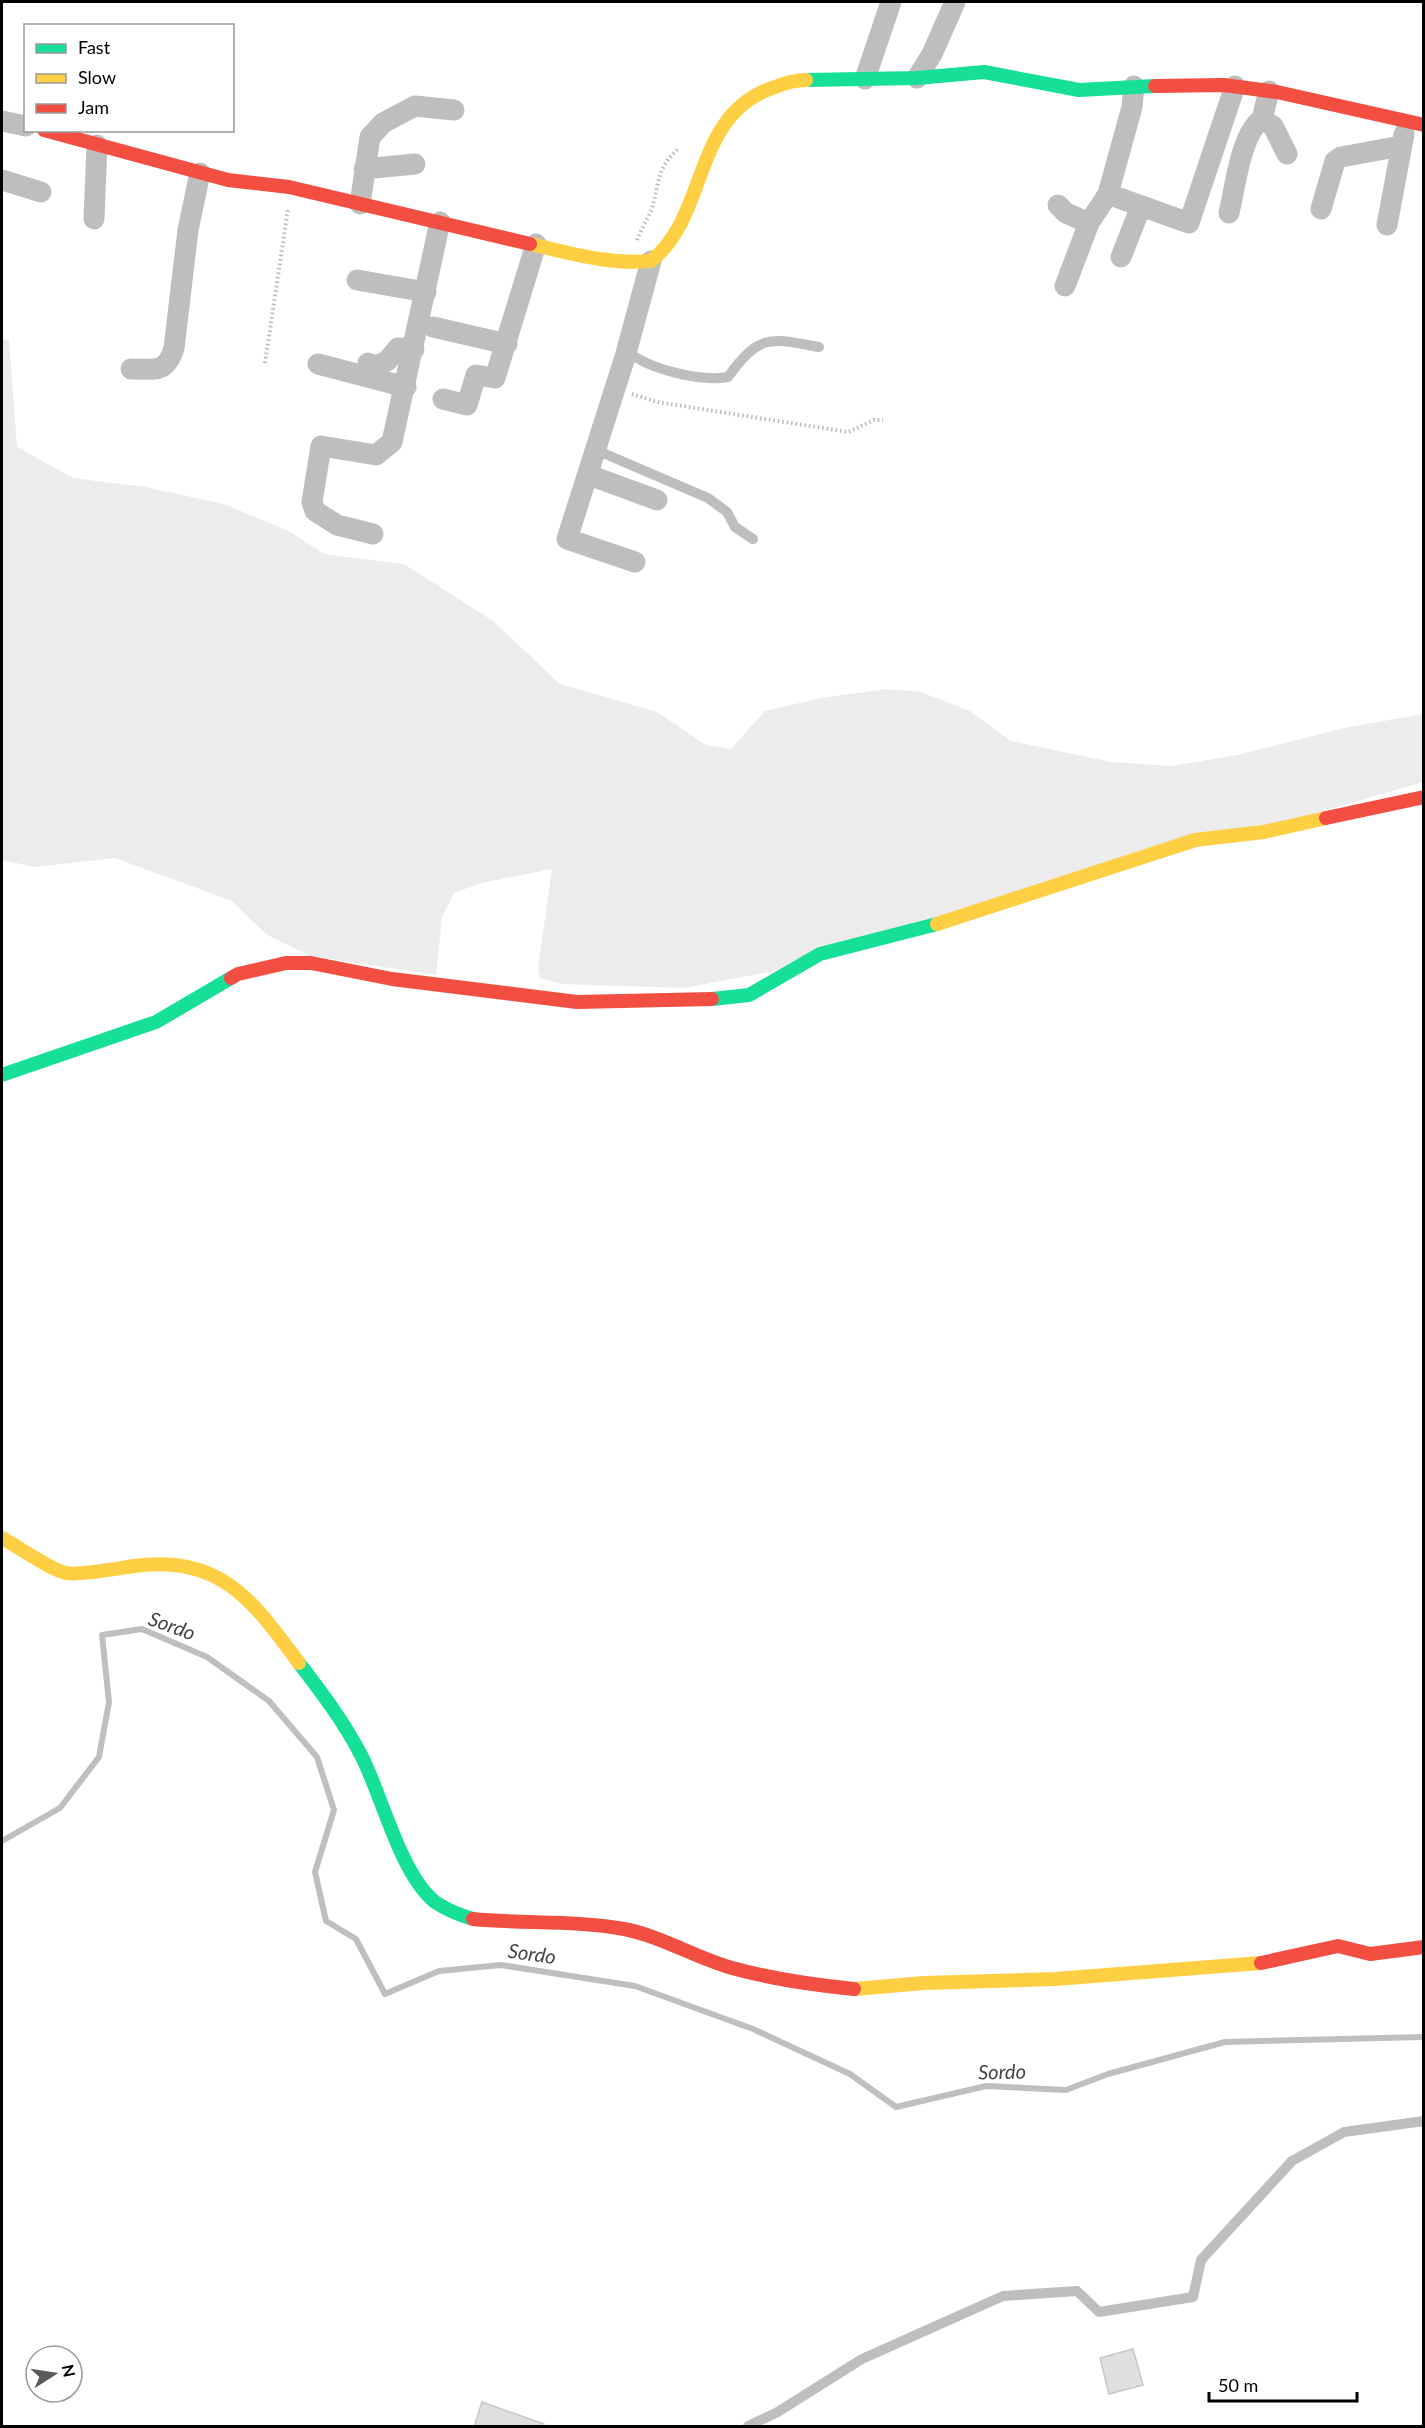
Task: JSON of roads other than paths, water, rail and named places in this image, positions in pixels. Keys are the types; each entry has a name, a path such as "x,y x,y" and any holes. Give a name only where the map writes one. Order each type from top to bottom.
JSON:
{"street":[{"path":"865,80 891,2"},
{"path":"917,78 932,54 955,2"},
{"path":"51,132 228,180 289,187 600,260 640,262 670,241 687,208 710,148 725,123 745,100 768,88 796,80 917,78 984,72 1063,89 1235,86 1269,91 1415,123 1396,147 1384,187"},
{"path":"1065,286 1089,223 1108,194 1132,107 1134,86"},
{"path":"1108,194 1189,223 1235,86"},
{"path":"1229,213 1246,144 1253,125 1262,119 1269,91"},
{"path":"360,204 370,138 383,123 415,106 454,110"},
{"path":"1262,119 1273,126 1287,154"},
{"path":"2,121 24,126"},
{"path":"94,219 97,145"},
{"path":"1321,210 1335,161 1341,157 1396,147"},
{"path":"1387,225 1396,147"},
{"path":"364,169 415,164"},
{"path":"131,369 161,368 170,363 174,348 188,230 201,173"},
{"path":"2,180 41,192"},
{"path":"1058,205 1066,213 1089,223"},
{"path":"1121,257 1141,206"},
{"path":"373,534 337,525 315,511 312,502 321,446 376,455 392,442 406,387 440,222"},
{"path":"443,399 467,405 476,375 495,378 536,244"},
{"path":"635,562 567,539 590,475 627,351 640,262"},
{"path":"357,280 426,292"},
{"path":"433,327 507,344"},
{"path":"368,363 376,366 387,361 398,348 414,349"},
{"path":"318,364 406,387"},
{"path":"590,475 657,500"},
{"path":"2,1075 124,1035 156,1022 238,974 286,963 311,963 392,979 577,1002 706,1000 749,995 820,954 953,920 1195,840 1264,832 1424,797"},
{"path":"2,1538 67,1575 149,1564 185,1566 226,1581 257,1606 346,1726 363,1758 410,1870 433,1900 448,1910 472,1919 513,1923 567,1922 626,1929 732,1968 813,1985 859,1989 924,1983 1055,1979 1231,1967 1280,1960 1338,1946 1370,1954 1424,1947"}],"lane":[{"path":"627,351 639,361 663,369 715,379 728,376 739,361 766,340 776,339 819,347"},
{"path":"596,450 708,498 727,512 735,527 753,539"},
{"path":"748,2427 776,2413 862,2359 1003,2296 1077,2292 1099,2312 1193,2297 1201,2260 1293,2161 1344,2132 1424,2121"}],"waterway":[{"name":"Sordo","path":"2,1841 60,1808 99,1757 109,1702 102,1635 142,1629 207,1657 269,1701 317,1757 334,1810 315,1872 326,1921 356,1939 385,1994 439,1971 501,1965 635,1986 753,2029 850,2074 896,2107 986,2086 1066,2090 1108,2074 1225,2042 1424,2037"}]}
